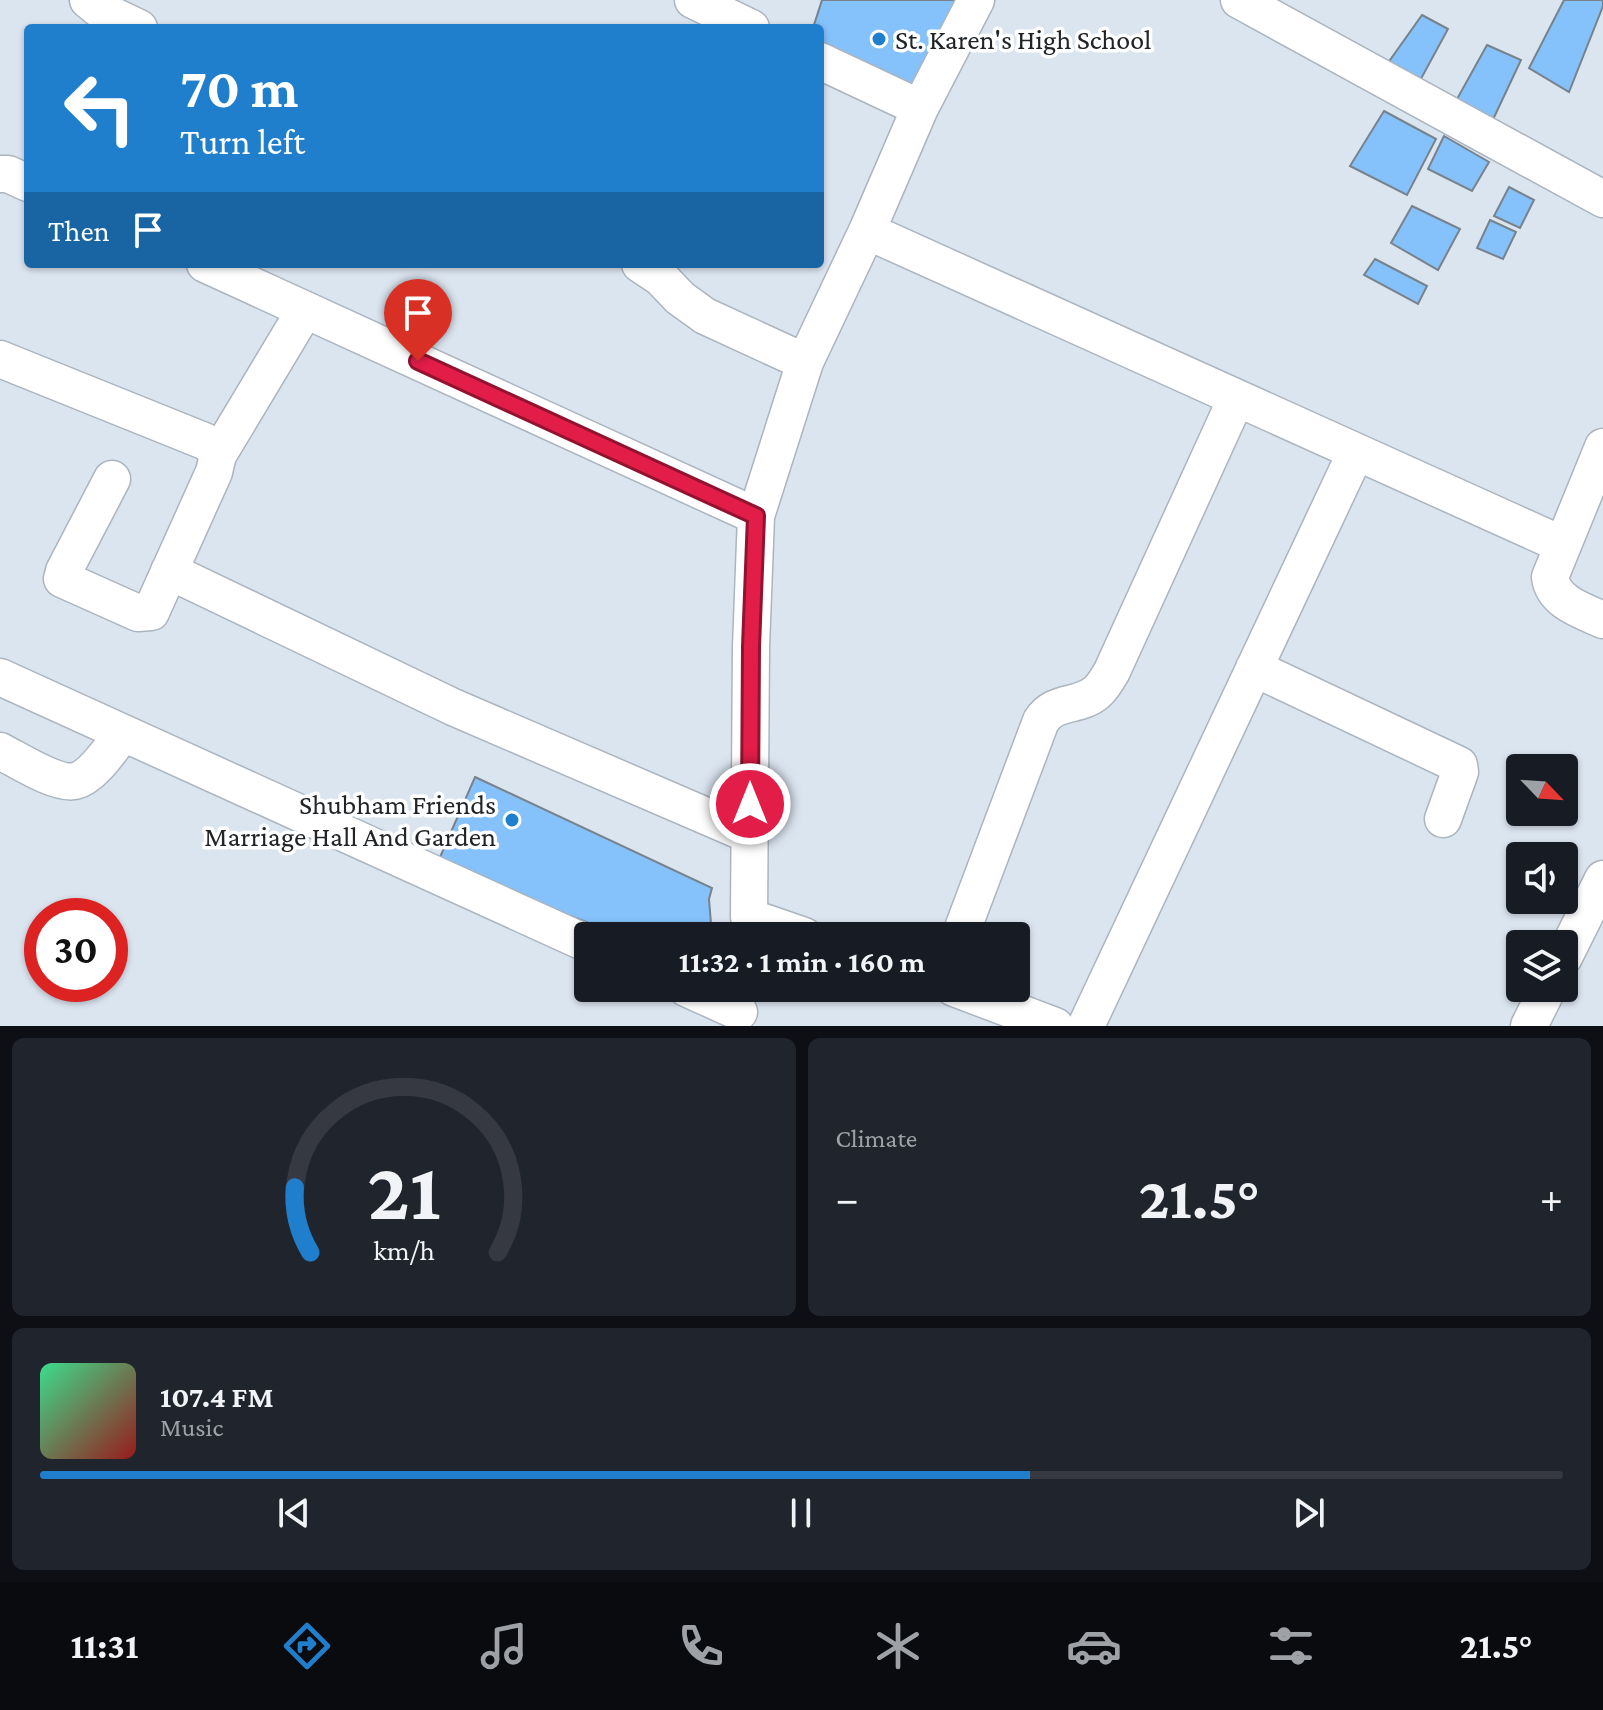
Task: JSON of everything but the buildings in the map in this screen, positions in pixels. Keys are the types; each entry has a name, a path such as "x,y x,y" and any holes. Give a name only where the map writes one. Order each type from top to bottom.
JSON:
{"street":[{"path":"88,0 99,9 131,24"},
{"path":"693,0 743,24"},
{"path":"748,922 751,647 756,516 805,362 867,231 920,108 976,0"},
{"path":"1239,0 1603,199"},
{"path":"824,63 920,108"},
{"path":"0,174 24,181"},
{"path":"867,231 1563,545"},
{"path":"214,268 756,516"},
{"path":"646,268 705,316 805,362"},
{"path":"112,479 62,579 138,613 151,612 214,472 218,455 305,310"},
{"path":"0,359 204,441 214,447 218,455"},
{"path":"965,922 1041,721 1046,712 1054,707 1087,699 1096,693 1112,671 1236,399"},
{"path":"1603,447 1550,577 1551,584 1566,602 1603,620"},
{"path":"1086,1026 1356,452"},
{"path":"169,571 453,707 750,835"},
{"path":"1254,668 1459,765 1460,772 1443,819"},
{"path":"0,677 574,938"},
{"path":"0,751 51,777 73,782 83,778 96,766 123,733"},
{"path":"1578,930 1603,879"},
{"path":"991,1002 1055,1026"},
{"path":"1529,1026 1541,1002"}],"place":[{"name":"St. Karen's High School","path":"879,39"},
{"name":"Shubham Friends Marriage Hall And Garden","path":"512,820"}],"route":[{"path":"418,361 756,516 750,804"}]}
